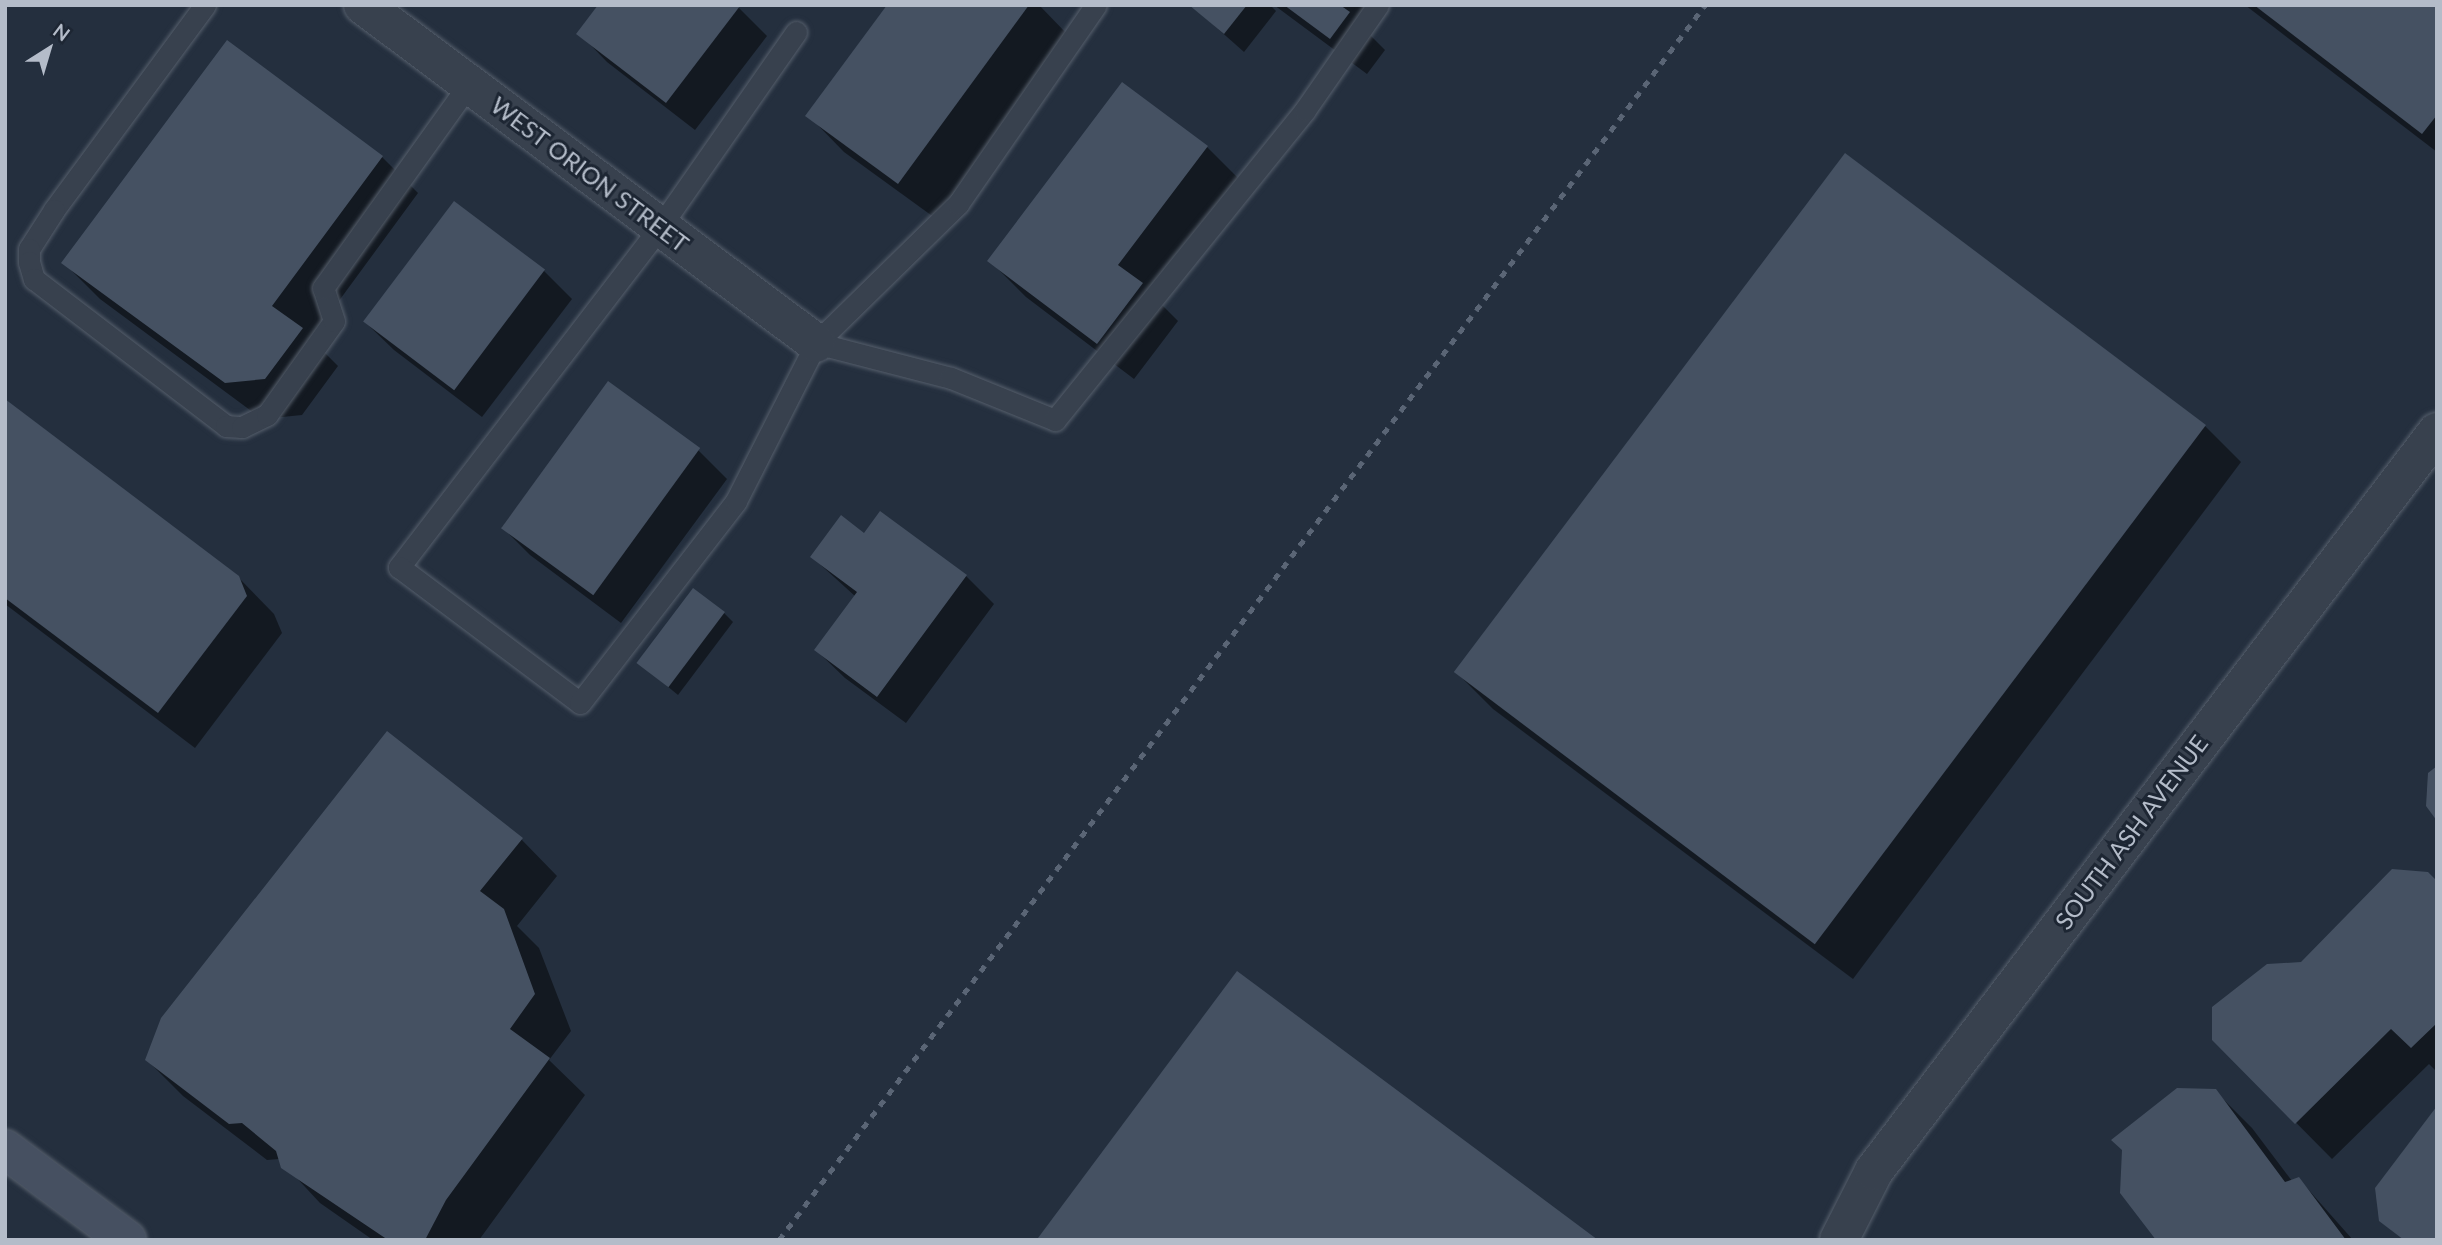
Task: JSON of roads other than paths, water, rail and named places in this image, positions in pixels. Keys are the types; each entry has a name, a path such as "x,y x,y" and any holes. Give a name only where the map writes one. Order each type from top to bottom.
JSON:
{"main road":[{"path":"5,1149 127,1240"}],"street":[{"name":"WEST ORION STREET","path":"363,5 816,342"},
{"name":"SOUTH ASH AVENUE","path":"1843,1238 1874,1171 2437,432"}],"lane":[{"path":"205,5 47,219 29,249 29,262 34,279 226,426 242,427 267,415 334,321 323,288 469,84"},
{"path":"796,32 660,227 398,567 580,703 736,501 816,342 958,204 1096,5"},
{"path":"816,342 951,378 1055,420 1305,110 1378,5"}],"railway":[{"path":"779,1240 1705,5"}]}
